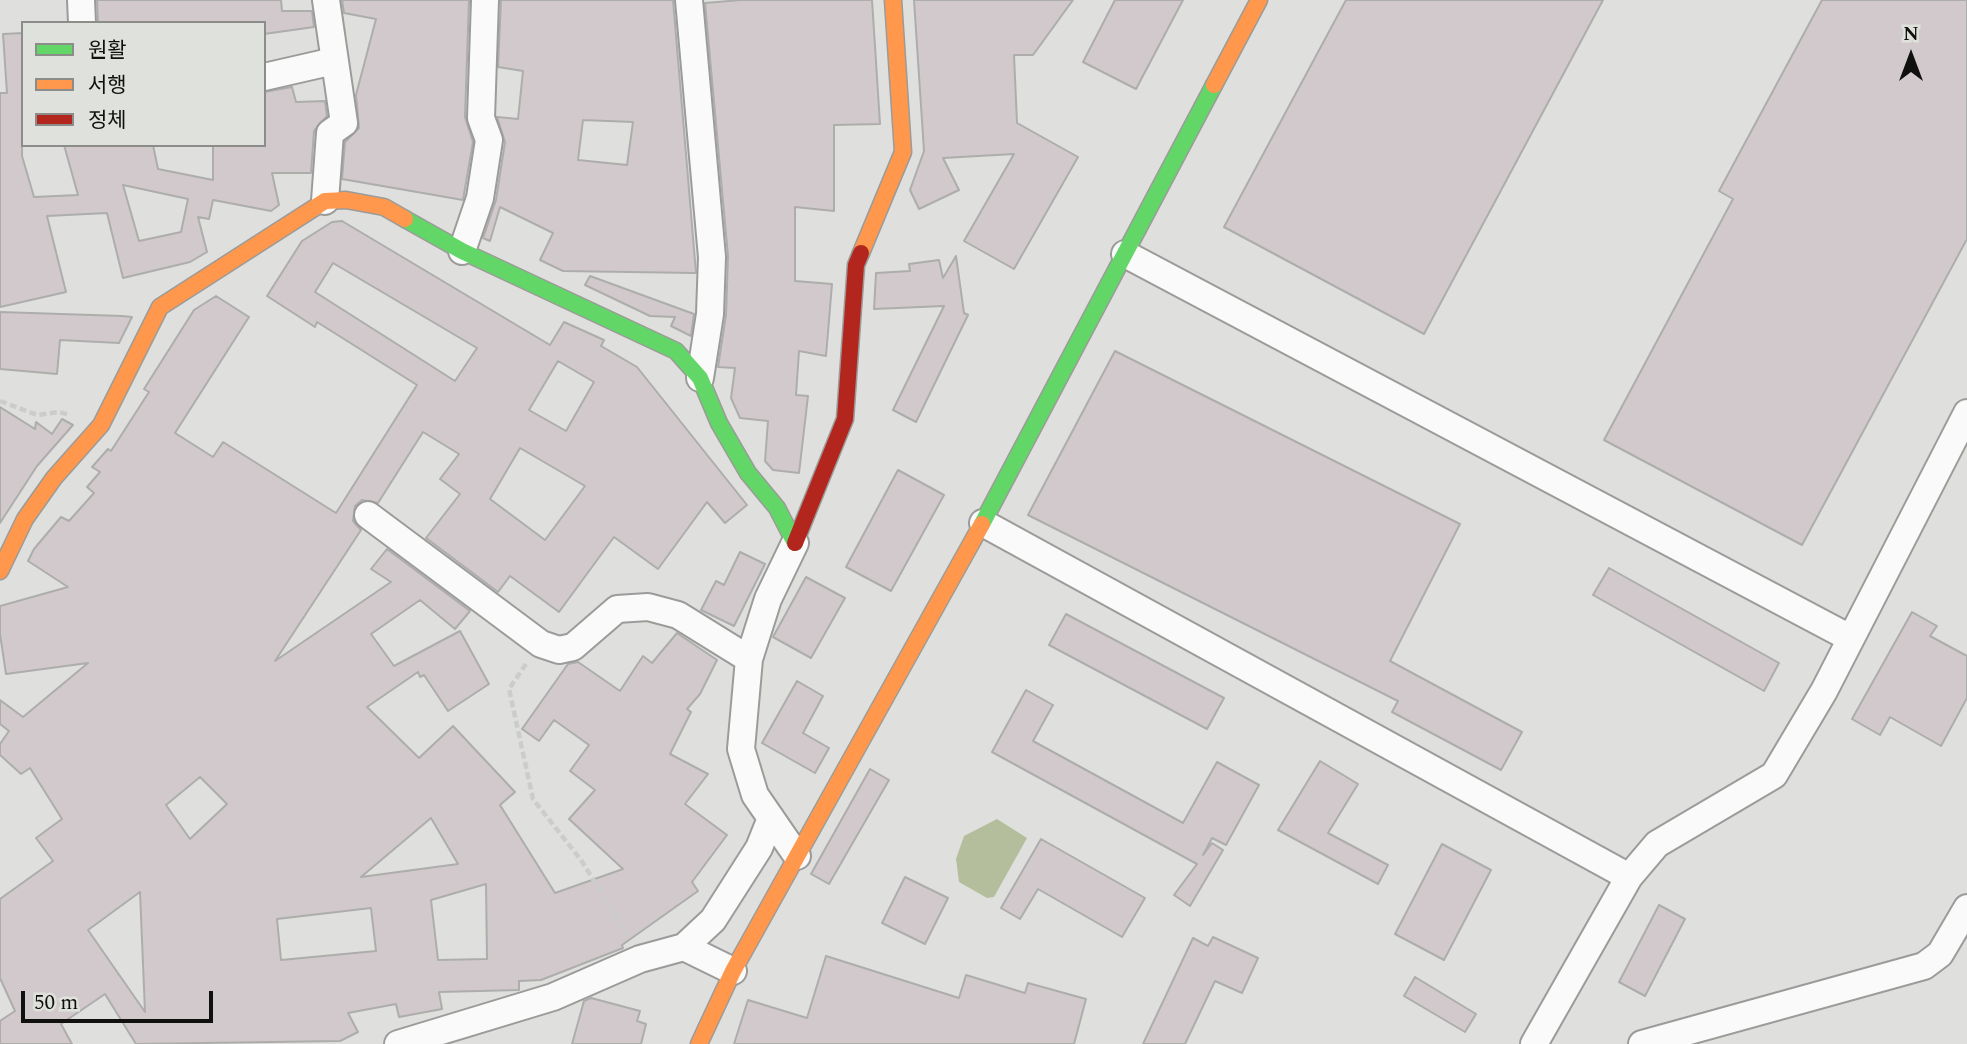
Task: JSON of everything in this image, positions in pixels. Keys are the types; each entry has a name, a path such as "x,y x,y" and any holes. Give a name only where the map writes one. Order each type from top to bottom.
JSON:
{"street":[{"path":"81,0 82,21"},
{"path":"325,201 330,133 344,123 326,0"},
{"path":"462,251 480,198 489,140 481,118 485,0"},
{"path":"689,0 712,257 710,314 700,378"},
{"path":"797,856 755,795 741,749 749,659 768,599 795,543 845,419 856,265 903,152 893,0"},
{"path":"699,1044 733,971 983,523 1259,0"},
{"path":"266,77 334,61"},
{"path":"0,571 25,519 54,478 101,425 160,307 325,201 346,200 384,207 462,251 676,351 700,378 719,423 748,473 777,508 795,543"},
{"path":"1125,254 1850,638"},
{"path":"1534,1044 1629,877 1657,844 1774,775 1824,691 1967,413"},
{"path":"368,516 541,644 559,650 573,647 617,609 648,607 678,615 749,659"},
{"path":"983,523 1629,877"},
{"path":"398,1044 552,997 640,959 684,947 713,920 759,849 771,818"},
{"path":"1642,1044 1924,966 1940,954 1967,908"},
{"path":"684,947 733,971"}],"path":[{"path":"0,401 37,415 60,412 101,425"},
{"path":"541,644 509,689 533,799 588,870 640,959"}],"shaded area":[{"path":"997,819 1027,838 994,897 987,898 959,882 956,859 964,836"}],"building":[{"path":"97,0 281,0 282,11 312,11 314,27 266,34 266,21 98,21"},
{"path":"342,0 469,0 465,117 473,142 463,200 342,179 345,142 359,128 356,95 376,19 344,13"},
{"path":"501,0 673,0 696,273 563,271 540,260 553,233 500,207 490,241 483,238 496,200 505,142 497,117 518,119 523,71 498,67","holes":["583,120 633,122 627,165 578,160"]},
{"path":"741,0 872,0 880,124 834,125 834,211 795,207 795,281 832,284 826,356 799,351 796,395 808,396 799,473 773,470 765,461 768,421 740,418 731,398 735,368 718,367 726,315 728,256 705,3"},
{"path":"914,0 1073,0 1033,55 1014,55 1017,123 1078,157 1014,269 964,241 1014,154 943,158 959,190 919,209 910,190 924,151"},
{"path":"1115,0 1183,0 1136,89 1083,62"},
{"path":"1346,0 1603,0 1424,334 1224,227"},
{"path":"1822,0 1967,0 1967,239 1802,545 1604,440 1733,199 1719,191"},
{"path":"21,33 21,147 34,197 78,195 65,147 153,147 158,169 213,180 213,147 266,147 266,92 292,87 296,102 325,101 327,116 314,131 311,173 272,173 279,205 271,211 213,200 209,219 198,217 207,252 190,262 123,278 107,213 47,216 66,292 0,307 0,93 7,93 3,34","holes":["123,185 188,199 181,232 139,241"]},
{"path":"342,221 550,345 564,322 604,340 601,346 637,367 747,505 725,523 707,502 658,569 614,537 559,612 510,576 498,592 426,538 460,494 440,479 459,454 423,432 378,503 362,500 355,506 353,521 361,530 275,661 391,582 371,569 387,549 470,611 455,629 420,600 371,634 394,666 460,631 489,684 448,711 424,675 420,677 418,672 367,707 419,758 453,726 515,792 500,805 555,893 623,869 569,819 595,790 570,771 589,745 554,720 539,741 522,729 568,664 578,662 620,691 643,656 652,663 677,633 717,660 700,694 687,709 691,712 670,754 708,774 685,804 727,835 692,882 698,891 622,945 623,948 541,980 519,981 519,990 439,992 442,1009 399,1017 396,1004 348,1013 358,1032 340,1041 136,1044 105,994 61,1024 72,1044 0,1044 0,1021 15,1011 0,978 0,899 53,861 36,838 62,819 30,768 21,774 0,755 0,744 9,731 0,724 0,700 23,717 88,663 6,674 0,634 0,606 68,587 28,561 34,549 61,517 69,521 94,493 87,487 100,472 92,467 108,449 111,451 149,392 144,389 194,310 216,296 249,317 175,433 213,457 223,442 336,513 417,385 317,322 315,327 267,296 302,241 332,222","holes":["333,263 477,348 455,381 315,292","558,361 594,382 566,431 529,410","520,448 585,486 545,540 490,499","200,777 227,804 190,839 166,805","431,818 458,864 361,877","486,884 487,959 438,960 431,900","140,892 145,1012 88,930","371,908 376,951 281,960 277,919"]},
{"path":"956,256 964,313 968,315 916,422 893,410 944,306 874,309 876,273 910,271 909,264 939,260 943,278"},
{"path":"590,276 694,314 691,336 671,326 675,317 650,316 585,285"},
{"path":"0,312 132,317 119,343 60,340 57,374 0,369"},
{"path":"1115,351 1460,524 1390,661 1522,732 1501,770 1392,712 1398,701 1028,515"},
{"path":"0,407 35,429 36,422 52,434 62,419 73,425 37,466 0,523"},
{"path":"898,470 944,495 891,591 846,567"},
{"path":"740,552 765,564 734,626 701,610 716,581 724,585"},
{"path":"1609,568 1779,663 1764,691 1593,595"},
{"path":"806,577 845,598 811,658 773,637"},
{"path":"1912,612 1937,626 1930,636 1967,656 1967,698 1941,746 1890,717 1880,735 1852,719"},
{"path":"1066,614 1224,698 1207,729 1049,645"},
{"path":"797,681 823,696 803,733 829,748 815,773 762,743"},
{"path":"1026,690 1053,705 1033,741 1183,823 1217,762 1259,785 1226,845 1212,838 1203,855 1212,843 1223,850 1190,906 1174,895 1197,864 992,752"},
{"path":"1320,761 1358,784 1328,833 1388,865 1378,884 1278,830"},
{"path":"870,769 889,780 829,884 811,874"},
{"path":"1041,839 1145,898 1122,937 1038,889 1020,919 1001,908"},
{"path":"1442,844 1491,870 1444,960 1395,934"},
{"path":"905,877 948,898 925,944 882,923"},
{"path":"1659,905 1685,919 1645,996 1619,982"},
{"path":"1213,937 1258,958 1242,993 1215,981 1185,1044 1143,1044 1193,938 1208,946"},
{"path":"826,956 959,998 966,975 1025,993 1028,983 1086,999 1074,1044 734,1044 748,1000 807,1018"},
{"path":"1415,977 1476,1014 1465,1032 1404,996"},
{"path":"591,998 640,1011 637,1021 646,1024 641,1044 572,1044 584,1001"}],"traffic: fast":[{"path":"982,524 1214,85"},
{"path":"405,219 462,251 676,351 700,378 719,423 748,473 777,508 795,543"}],"traffic: slow":[{"path":"861,253 903,152 893,0"},
{"path":"1214,85 1259,0"},
{"path":"0,571 25,519 54,478 101,425 160,307 325,201 346,200 384,207 405,219"},
{"path":"699,1044 733,971 982,524"}],"traffic: jam":[{"path":"795,543 845,419 856,265 861,253"}]}
